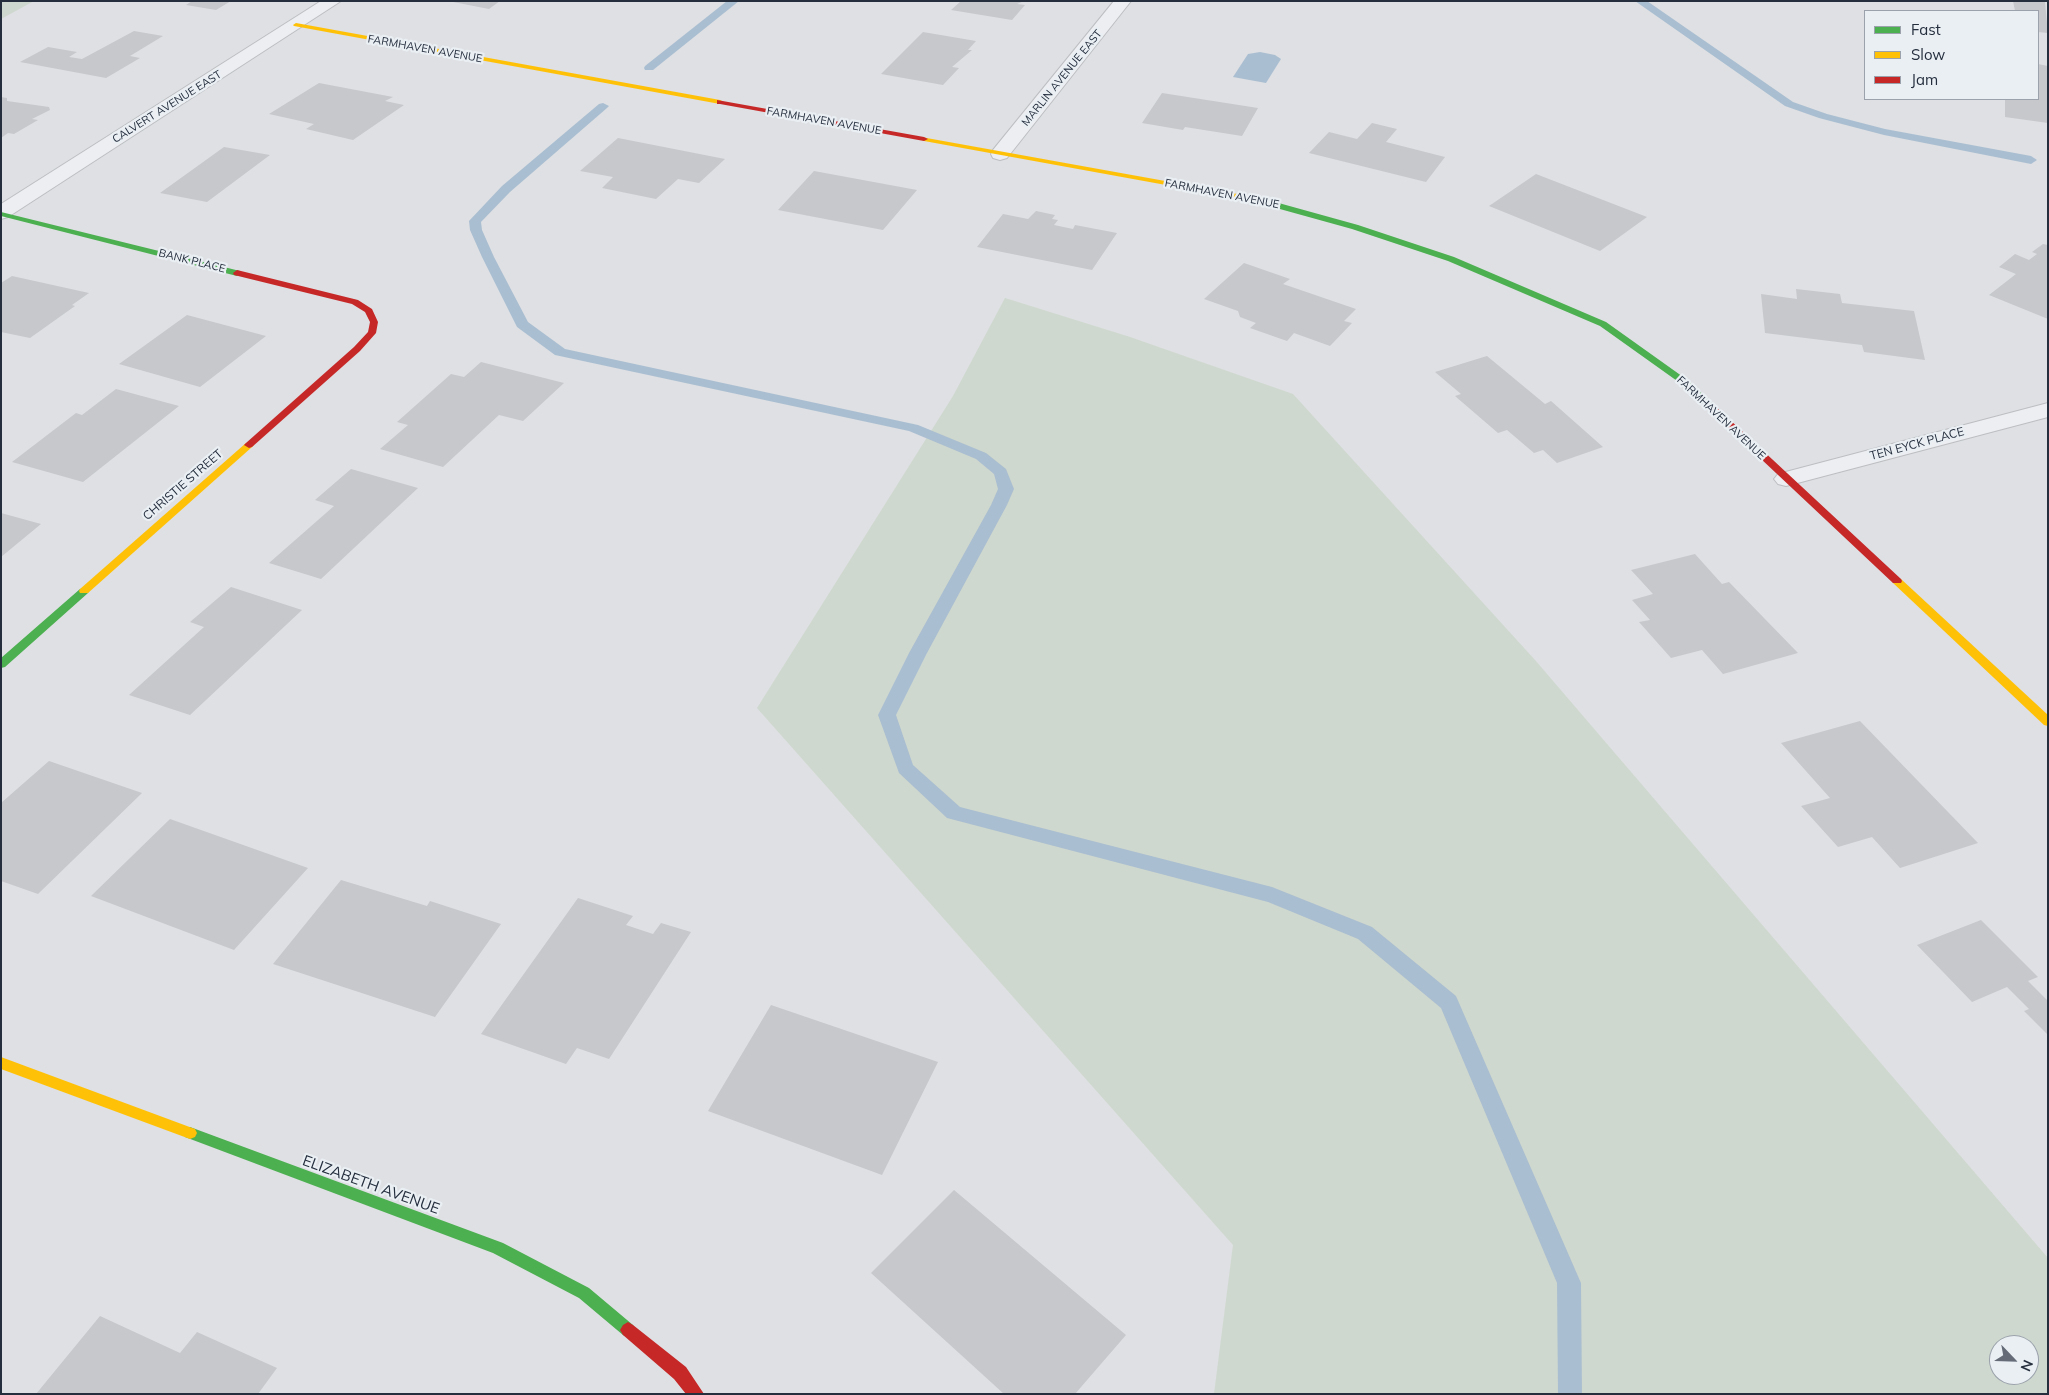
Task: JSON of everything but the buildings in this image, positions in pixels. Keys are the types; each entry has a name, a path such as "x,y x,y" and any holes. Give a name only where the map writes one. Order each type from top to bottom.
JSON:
{"street":[{"name":"CALVERT AVENUE EAST","path":"1,213 333,1"},
{"name":"MARLIN AVENUE EAST","path":"1000,154 1123,1"},
{"name":"FARMHAVEN AVENUE","path":"296,26 1262,200 1355,226 1452,259 1603,324 1684,381 1786,479 2048,722"},
{"name":"BANK PLACE","path":"1,213 355,302 369,311 374,322"},
{"name":"CHRISTIE STREET","path":"1,664 357,349 372,334 374,322"},
{"name":"TEN EYCK PLACE","path":"1786,479 2048,410"},
{"name":"ELIZABETH AVENUE","path":"1,1063 498,1248 584,1293 680,1373 696,1394"}],"shaded area":[{"path":"1,1 34,1 1,19"},
{"path":"1005,298 1130,337 1293,394 1535,660 2048,1258 2048,1394 1214,1394 1233,1245 757,708 953,396"}],"water":[{"path":"1260,52 1275,55 1281,59 1266,83 1233,77 1248,54"}],"waterway":[{"path":"649,68 734,1"},
{"path":"1640,1 1789,104 1823,116 1884,132 2031,160"},
{"path":"603,106 506,189 475,221 476,230 488,257 522,324 560,352 913,428 981,456 1001,472 1006,489 999,505 918,653 887,715 905,768 954,813 1272,895 1365,933 1449,1002 1569,1283 1570,1394"}],"traffic: fast":[{"path":"1254,199 1355,227 1451,259 1603,324 1683,381 1713,409"},
{"path":"1,214 237,273"},
{"path":"1,664 84,591"},
{"path":"190,1133 498,1248 584,1293 628,1330"}],"traffic: slow":[{"path":"296,25 720,102"},
{"path":"924,139 1254,199"},
{"path":"84,591 249,445"},
{"path":"1897,581 2048,722"},
{"path":"1,1063 190,1133"}],"traffic: jam":[{"path":"720,102 924,139"},
{"path":"237,273 355,302 369,311 374,322 372,333 357,349 249,445"},
{"path":"1713,409 1897,581"},
{"path":"628,1330 680,1373 696,1394"}]}
